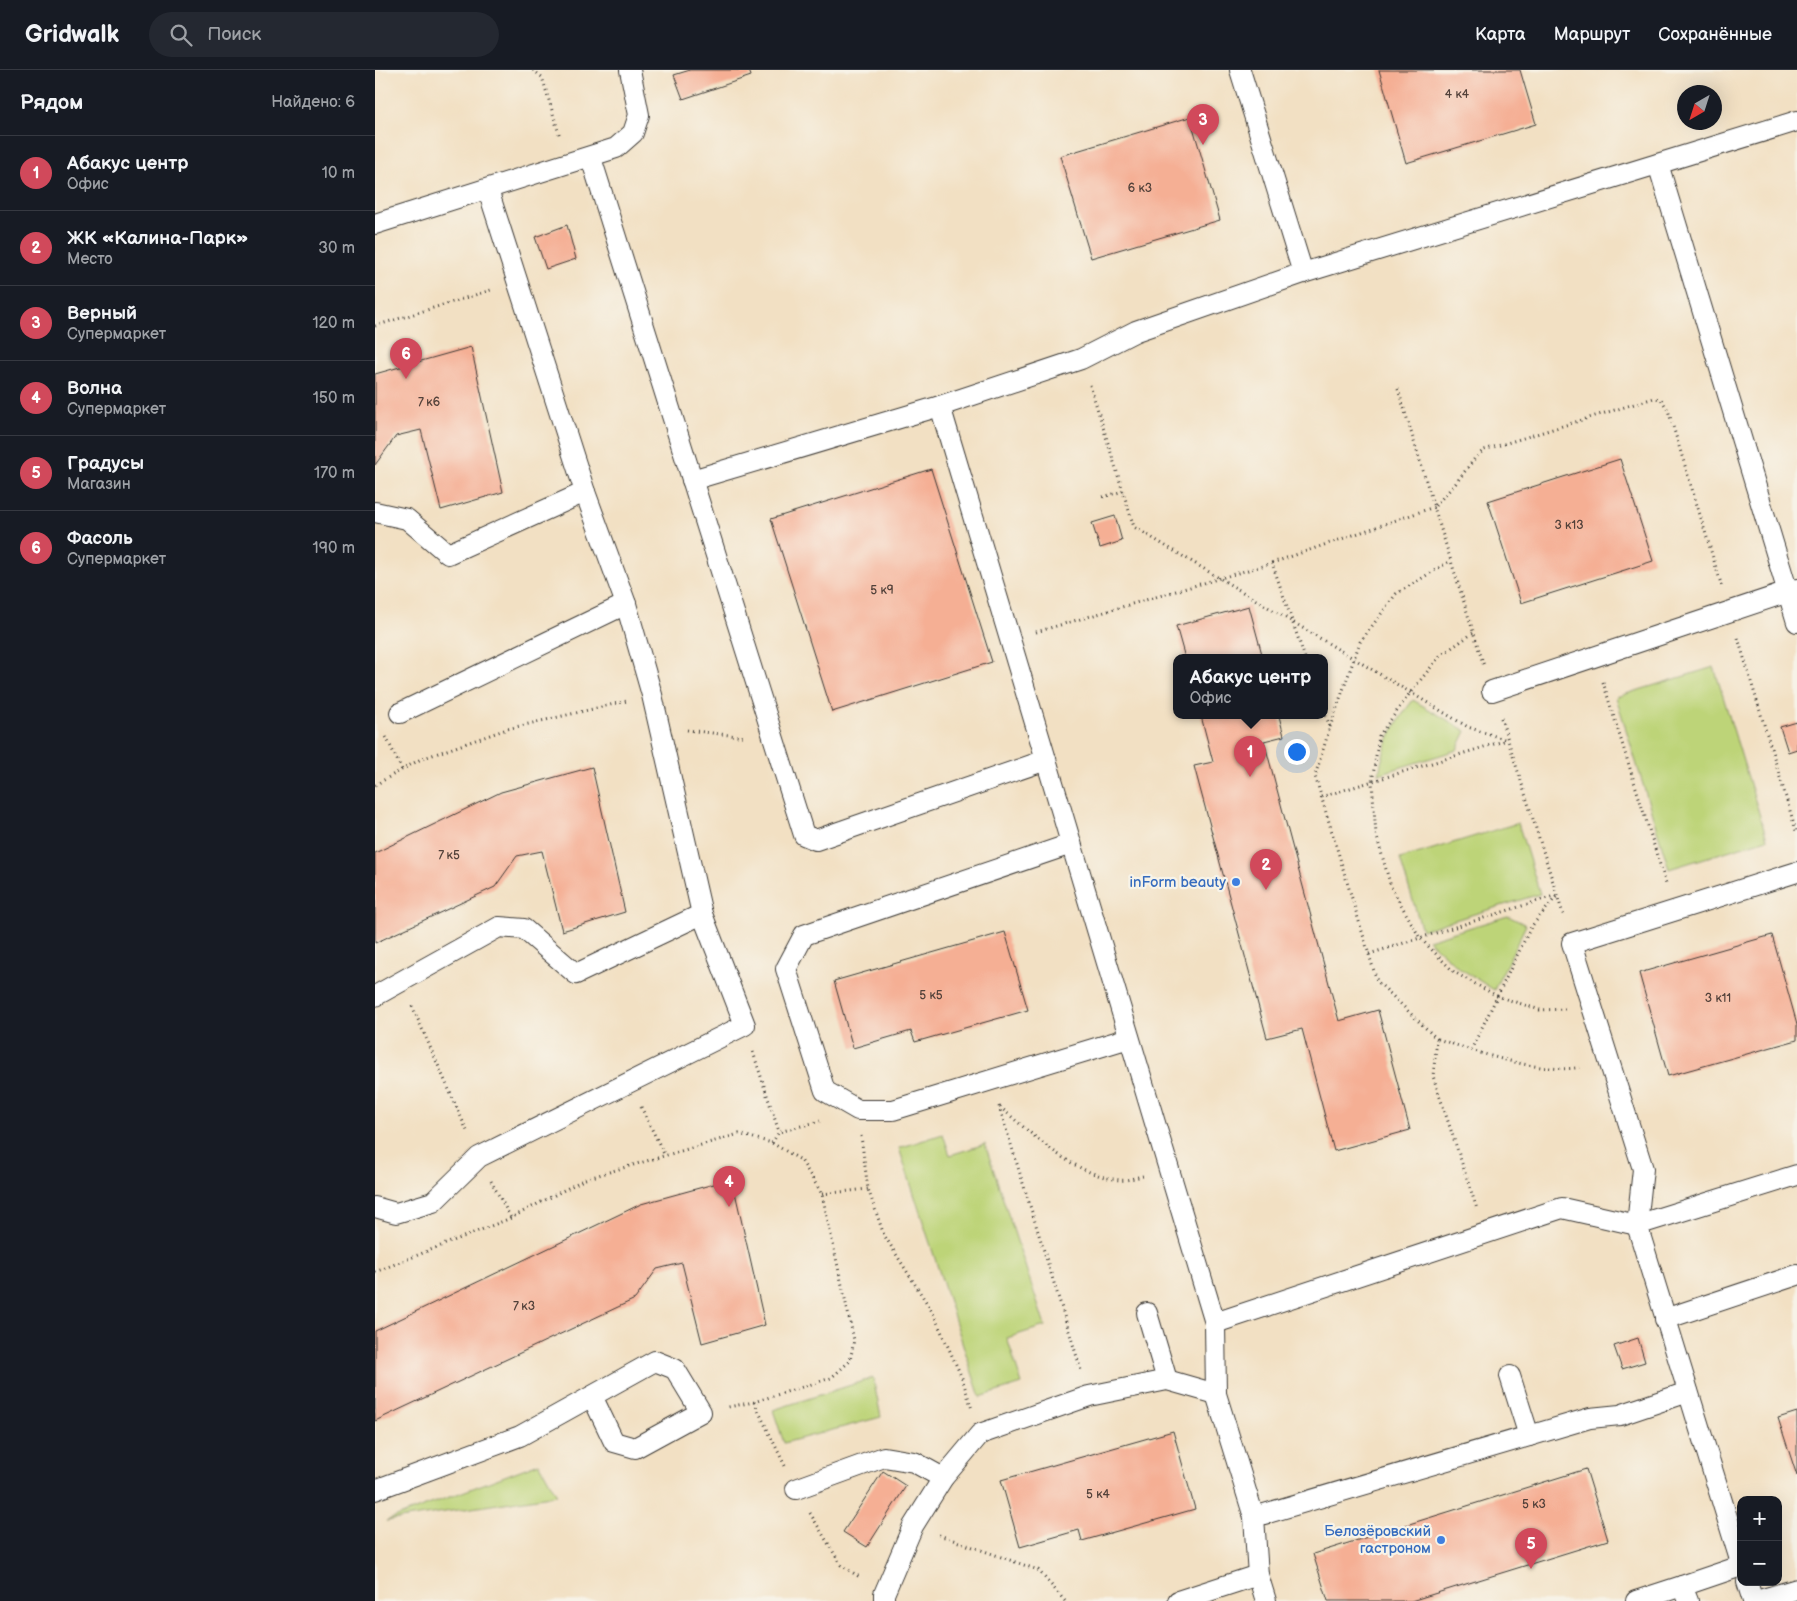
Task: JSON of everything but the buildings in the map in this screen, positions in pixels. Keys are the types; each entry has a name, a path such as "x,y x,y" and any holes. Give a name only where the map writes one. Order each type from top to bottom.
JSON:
{"lane":[{"path":"375,224 591,158 616,148 633,133 639,114 630,70"},
{"path":"1239,70 1303,273"},
{"path":"692,480 940,406 1081,359 1136,331 1303,273 1797,121"},
{"path":"591,158 804,835 816,840 1046,760"},
{"path":"1658,164 1793,591 1797,622"},
{"path":"375,1208 396,1213 433,1202 479,1157 745,1025 702,914 652,695 626,604 585,492 488,190"},
{"path":"940,406 1215,1323 1216,1394 1254,1517 1258,1575 1266,1601"},
{"path":"375,512 407,520 448,554 585,492"},
{"path":"1492,691 1793,591"},
{"path":"400,713 626,604"},
{"path":"1071,844 804,935 786,969 825,1092 858,1110 893,1110 1129,1038"},
{"path":"1737,1551 1637,1225 1643,1169 1572,943 1797,872"},
{"path":"375,996 499,927 524,930 576,974 702,914"},
{"path":"1215,1323 1563,1208 1637,1225 1797,1176"},
{"path":"1665,1319 1797,1275"},
{"path":"1147,1313 1167,1380"},
{"path":"375,1490 519,1436 655,1360 675,1368 701,1412 635,1448 614,1442 592,1396"},
{"path":"1510,1376 1529,1436"},
{"path":"885,1601 884,1594 913,1526 943,1478 979,1434 1089,1396 1167,1380 1216,1394"},
{"path":"1254,1517 1590,1418 1620,1415 1688,1392"},
{"path":"796,1489 884,1457 914,1462 943,1478"},
{"path":"1637,1601 1685,1593 1737,1566"},
{"path":"1178,1601 1258,1575"},
{"path":"1749,1586 1755,1601 1797,1589"}],"path":[{"path":"533,70 541,77 568,164"},
{"path":"375,326 518,282"},
{"path":"1081,359 1134,528 1468,727 1507,740"},
{"path":"1399,390 1473,633 1572,943"},
{"path":"1010,639 1272,563 1434,506 1484,450 1654,398 1661,399 1668,410"},
{"path":"1103,497 1123,491"},
{"path":"1451,561 1396,594 1360,642 1315,776 1377,981 1437,1039 1492,1058 1567,1070 1610,1062"},
{"path":"1272,563 1304,654"},
{"path":"1473,633 1441,656 1410,693 1379,736 1372,782 1376,834 1391,887 1420,938 1454,972 1497,996 1540,1010 1593,1008"},
{"path":"1596,657 1674,911"},
{"path":"375,785 421,759 507,730 652,695"},
{"path":"1327,719 1330,728"},
{"path":"659,726 738,737 774,738"},
{"path":"383,731 402,770"},
{"path":"1321,797 1507,740"},
{"path":"1369,954 1557,895"},
{"path":"1471,1050 1531,927 1557,895"},
{"path":"402,981 479,1157 511,1218"},
{"path":"745,1025 779,1132"},
{"path":"1437,1039 1433,1076 1485,1233"},
{"path":"991,1079 1089,1396"},
{"path":"629,1083 665,1156"},
{"path":"999,1107 1081,1170 1121,1181 1169,1170"},
{"path":"773,1143 779,1132 858,1110 868,1189 884,1235 937,1321 962,1378 979,1434"},
{"path":"375,1272 511,1218 585,1179 739,1134 773,1143 801,1160 822,1194 854,1340 850,1361 831,1378 754,1402 701,1412"},
{"path":"822,1194 868,1189"},
{"path":"913,1526 1038,1570 1065,1601"}],"green space":[{"path":"1714,667 1767,839 1669,869 1616,697"},
{"path":"1413,700 1466,731 1457,750 1379,774 1391,735"},
{"path":"1518,823 1540,894 1422,930 1400,859"},
{"path":"1508,916 1526,925 1494,990 1458,967 1428,940"},
{"path":"943,1134 950,1155 985,1144 1045,1326 1007,1338 1022,1384 980,1397 899,1148"},
{"path":"873,1378 881,1417 784,1443 773,1410"},
{"path":"539,1463 557,1495 386,1521"}],"place":[{"name":"Верный","path":"1203,145"},
{"name":"Фасоль","path":"406,379"},
{"name":"Абакус центр","path":"1250,777"},
{"name":"inForm beauty","path":"1236,882"},
{"name":"ЖК «Калина-Парк»","path":"1266,890"},
{"name":"Волна","path":"729,1207"},
{"name":"Белозёровский гастроном","path":"1441,1540"},
{"name":"Градусы","path":"1531,1569"}]}
